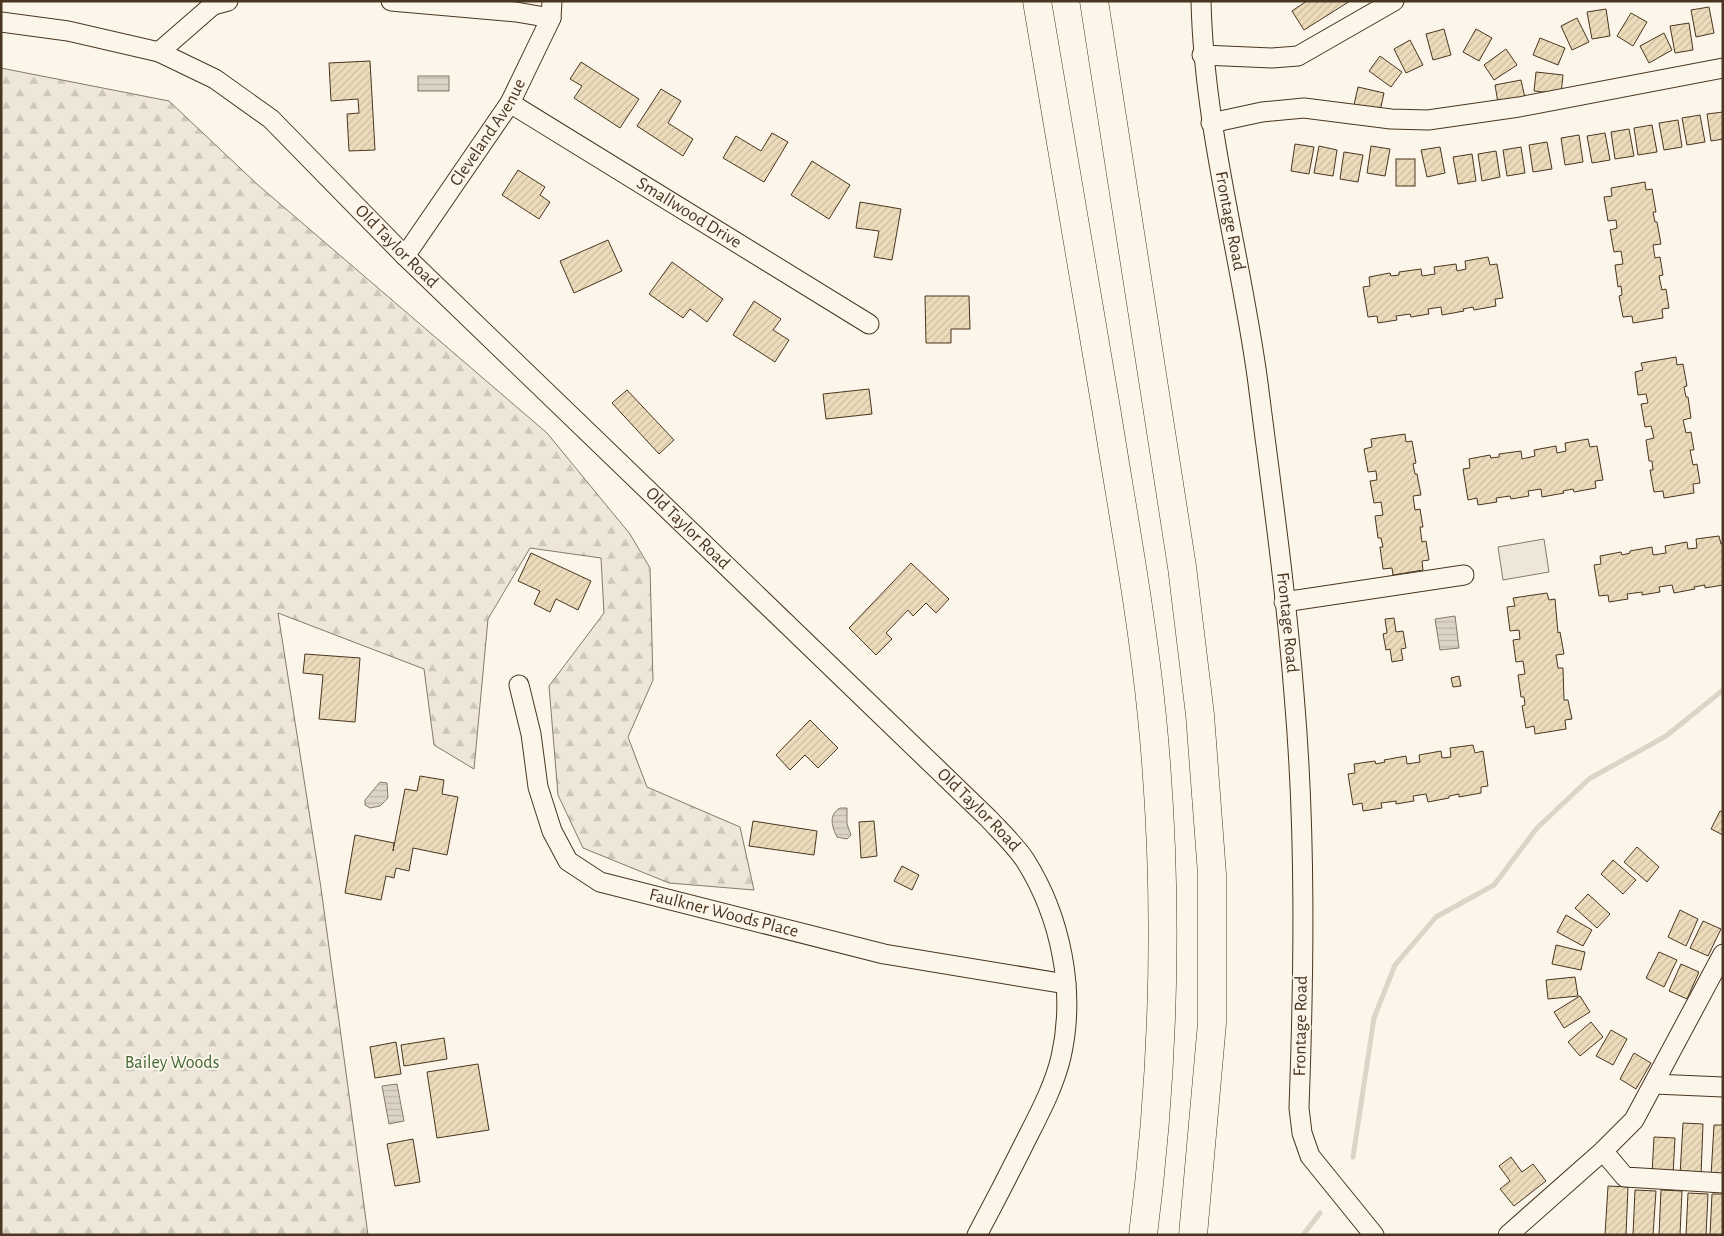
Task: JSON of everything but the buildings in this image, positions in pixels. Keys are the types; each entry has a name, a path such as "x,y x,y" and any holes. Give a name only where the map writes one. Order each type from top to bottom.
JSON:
{"highway":[{"path":"1038,1 1124,518 1152,717 1162,884 1162,1032 1152,1169 1143,1235"},
{"path":"1094,1 1182,567 1200,715 1212,874 1212,1013 1194,1231"},
{"path":"1133,1235 1152,1169"}],"street":[{"path":"159,52 213,5 228,1"},
{"path":"391,1 516,12 551,10"},
{"name":"Frontage Road","path":"1202,1 1202,55 1211,123 1257,379 1294,695 1303,856 1299,1108 1302,1133 1310,1156 1371,1230"},
{"path":"1202,55 1272,58 1298,56 1394,1"},
{"name":"Cleveland Avenue","path":"405,256 510,103 551,10"},
{"name":"Old Taylor Road","path":"1,22 68,31 159,52 215,79 271,119 405,256 988,818 1025,860 1047,903 1060,943 1066,984 1067,1015 1061,1058 1043,1108 977,1235"},
{"path":"1211,123 1262,112 1304,108 1391,119 1428,120 1519,107 1723,68"},
{"name":"Smallwood Drive","path":"510,103 868,324"},
{"path":"1284,602 1464,575"},
{"name":"Faulkner Woods Place","path":"519,685 531,734 538,786 552,831 568,861 600,882 884,954 1066,984"},
{"path":"1508,1235 1603,1151 1634,1120 1723,954"},
{"path":"1654,1084 1723,1087"},
{"path":"1603,1151 1625,1177 1723,1183"}],"green space":[{"name":"Bailey Woods","path":"1,68 169,101 258,185 547,433 630,534 650,568 653,680 628,737 647,787 740,827 754,890 669,883 583,848 558,795 549,686 604,613 601,558 530,548 488,619 474,769 434,745 424,669 278,613 321,888 368,1235 1,1235"},
{"path":"1544,539 1549,572 1503,580 1498,547"}],"shaded area":[{"path":"418,76 449,76 449,91 418,91"},
{"path":"1455,616 1459,648 1440,650 1435,619"},
{"path":"380,782 387,783 388,798 380,806 370,808 365,805 365,800"},
{"path":"840,808 847,808 847,824 851,835 847,839 837,837 832,821 834,814"},
{"path":"397,1084 404,1121 389,1124 382,1086"}],"waterway":[{"path":"1353,1157 1374,1018 1395,965 1436,917 1494,885 1537,828 1589,779 1666,736 1723,690"},
{"path":"1303,1235 1320,1213"}]}
